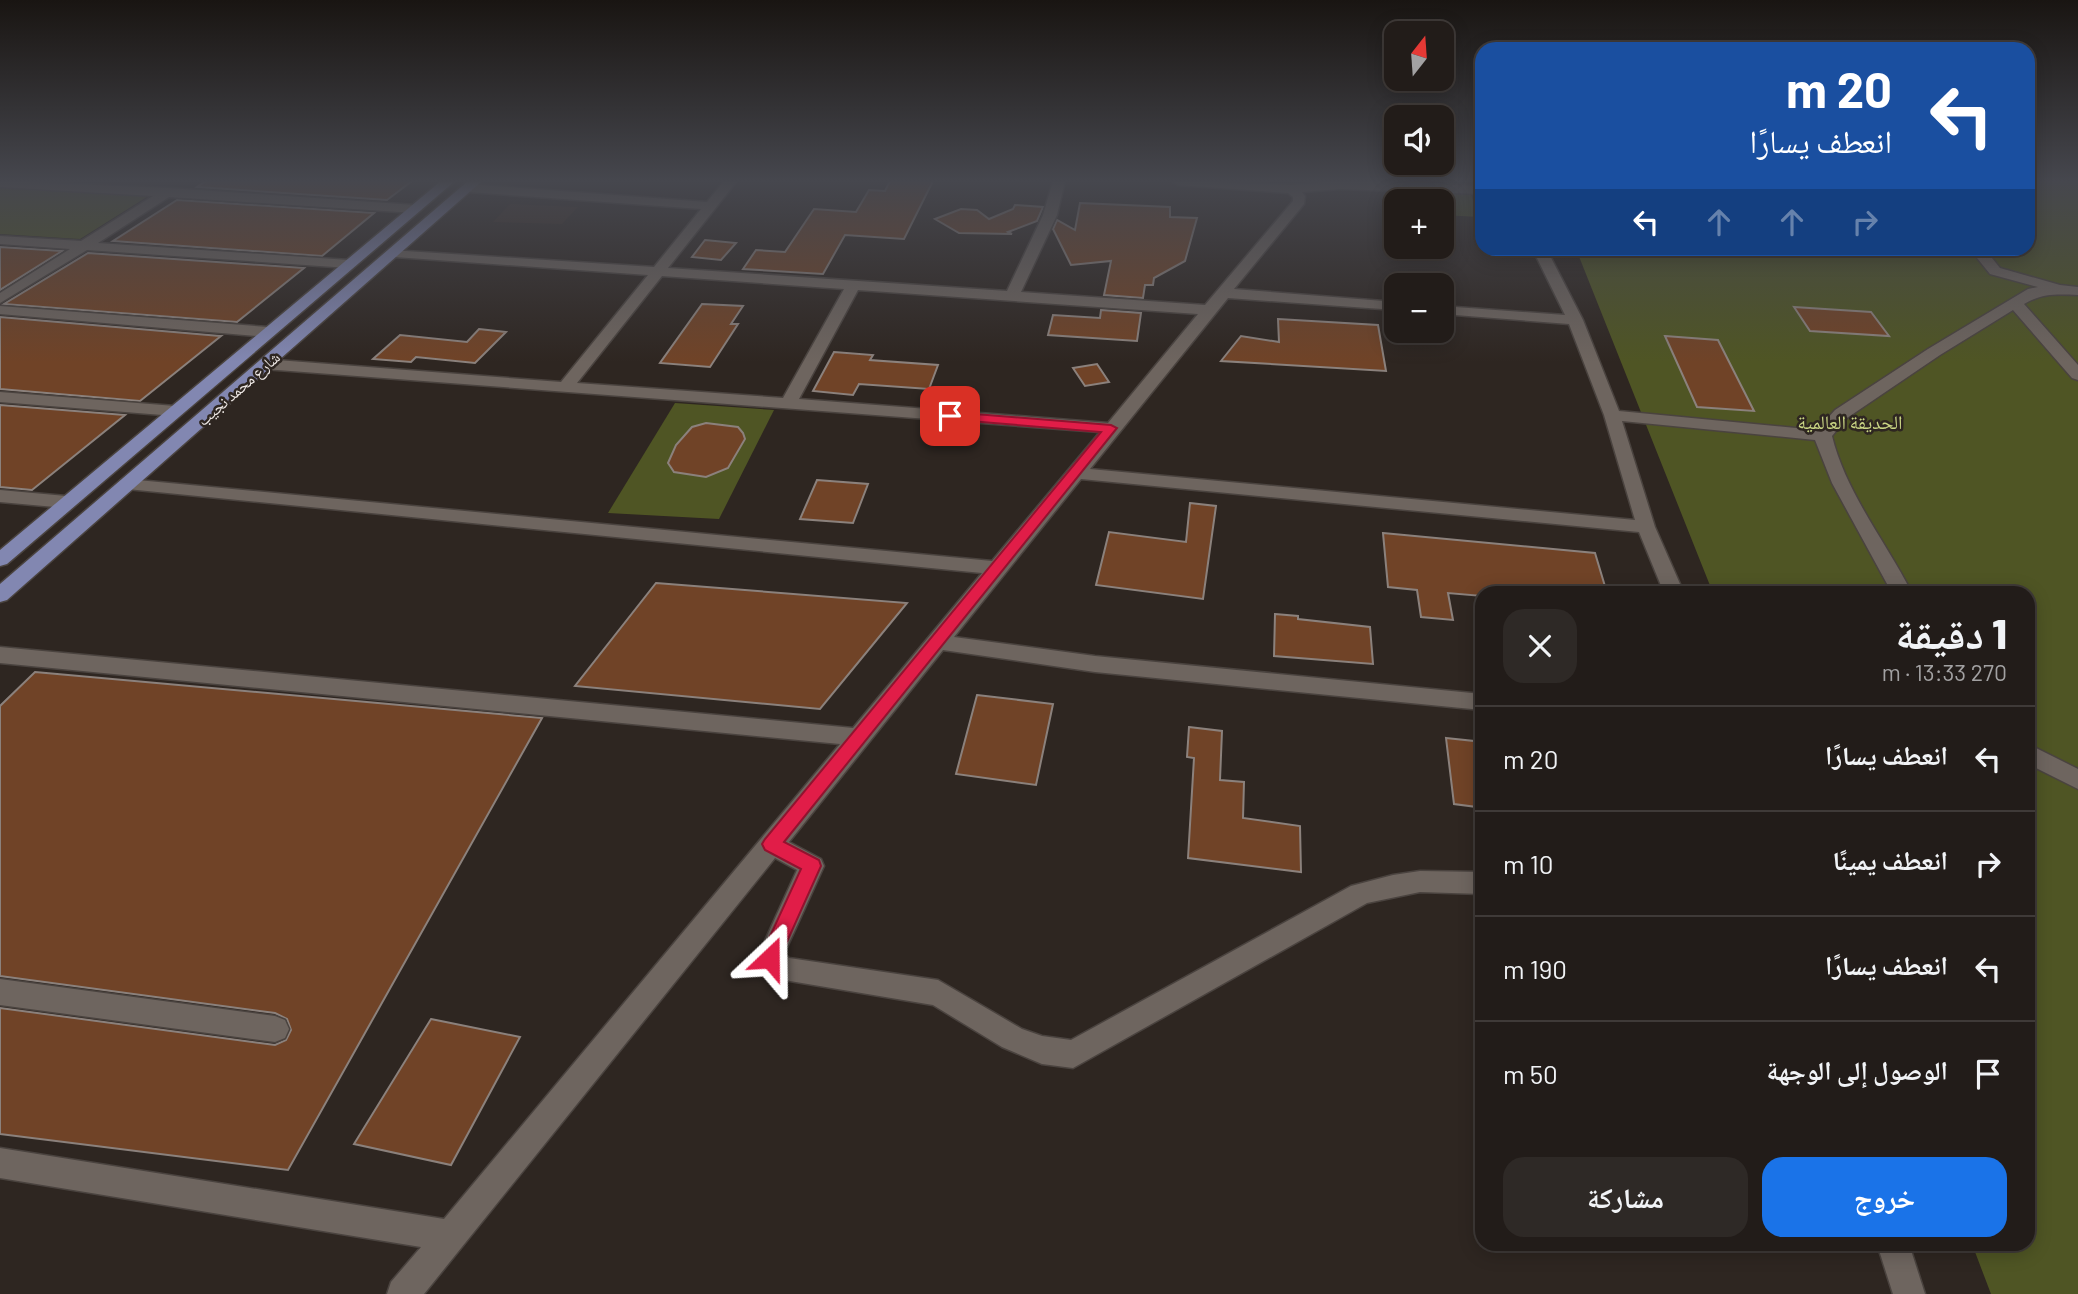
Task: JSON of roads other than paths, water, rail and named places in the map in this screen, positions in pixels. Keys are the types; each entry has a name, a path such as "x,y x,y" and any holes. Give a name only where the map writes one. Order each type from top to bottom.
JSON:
{"main road":[{"name":"شارع محمد نجيب","path":"0,560 376,241"},
{"name":"شارع محمد نجيب","path":"0,595 408,241"}],"street":[{"path":"19,241 349,264"},
{"path":"0,299 90,241"},
{"path":"566,386 681,241"},
{"path":"1012,296 1038,241"},
{"path":"402,1294 1267,241"},
{"path":"395,253 1012,296 1384,306"},
{"path":"1543,256 1575,320 1612,415 1646,527 1671,586"},
{"path":"1983,256 1995,271 2023,280 2078,291"},
{"path":"789,403 853,285"},
{"path":"1898,586 1841,483 1823,436 1827,428 1841,414 1934,352 2015,303 2040,290 2078,291"},
{"path":"2015,303 2078,375"},
{"path":"0,310 268,332"},
{"path":"1454,311 1575,320"},
{"path":"264,364 1111,428"},
{"path":"0,397 175,411"},
{"path":"1612,415 1823,436"},
{"path":"1075,473 1646,527"},
{"path":"127,484 997,568"},
{"path":"0,496 66,502"},
{"path":"937,642 1095,664 1475,701"},
{"path":"4,659 858,737"},
{"path":"2035,757 2078,780"},
{"path":"771,844 812,866 772,951 770,958 782,969 938,993 1012,1038 1042,1050 1073,1054 1360,894 1401,882 1430,879 1475,882"},
{"path":"0,992 275,1029"},
{"path":"0,1163 450,1236"},
{"path":"1895,1251 1909,1294"}],"park label":[{"name":"الحديقة العالمية","path":"1850,421"}]}
